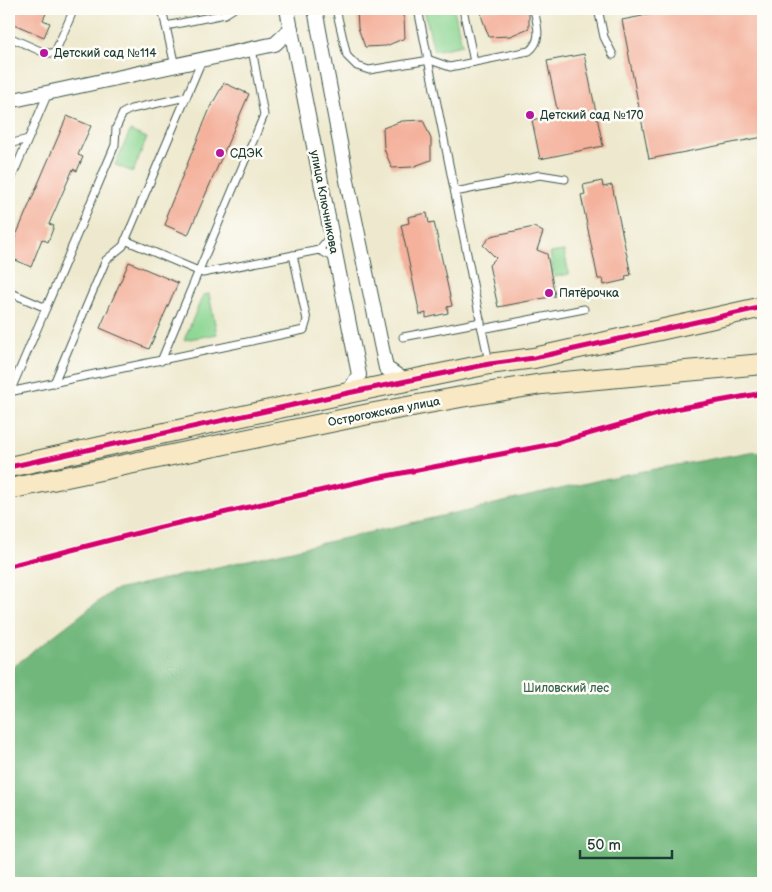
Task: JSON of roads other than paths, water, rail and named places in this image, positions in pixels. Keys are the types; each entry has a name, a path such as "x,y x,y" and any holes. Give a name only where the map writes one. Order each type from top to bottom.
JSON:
{"street":[{"name":"улица Ключникова","path":"288,9 359,375 348,393"},
{"path":"316,9 349,191 386,368 407,382"},
{"path":"9,101 275,44 292,29"},
{"path":"275,44 296,55"},
{"path":"9,467 348,393 489,364 534,358 763,307"},
{"name":"Острогожская улица","path":"9,489 368,414 461,397 542,384 763,364"}],"lane":[{"path":"9,37 45,53 53,53 74,9"},
{"path":"162,9 175,66"},
{"path":"166,26 225,14 233,9"},
{"path":"336,9 347,56 357,66 369,70 429,60 450,67 529,51 535,46 539,37 534,9"},
{"path":"418,9 489,364"},
{"path":"463,9 474,62"},
{"path":"598,9 604,37 613,55"},
{"path":"161,360 264,115 252,49"},
{"path":"54,383 106,260 109,256 120,250 125,240 202,60"},
{"path":"9,184 48,93"},
{"path":"9,392 115,145 116,128 122,113 131,109 186,97"},
{"path":"9,144 28,140"},
{"path":"455,192 540,175 565,179"},
{"path":"319,250 331,235"},
{"path":"125,240 203,273 319,250 335,258"},
{"path":"9,392 304,330 307,320 293,255"},
{"path":"9,292 46,308"},
{"path":"403,337 584,309"}],"place":[{"name":"Детский сад №114","path":"44,53"},
{"name":"Детский сад №170","path":"530,115"},
{"name":"СДЭК","path":"220,153"},
{"name":"Пятёрочка","path":"549,293"}],"park label":[{"name":"Шиловский лес","path":"566,688"}]}
